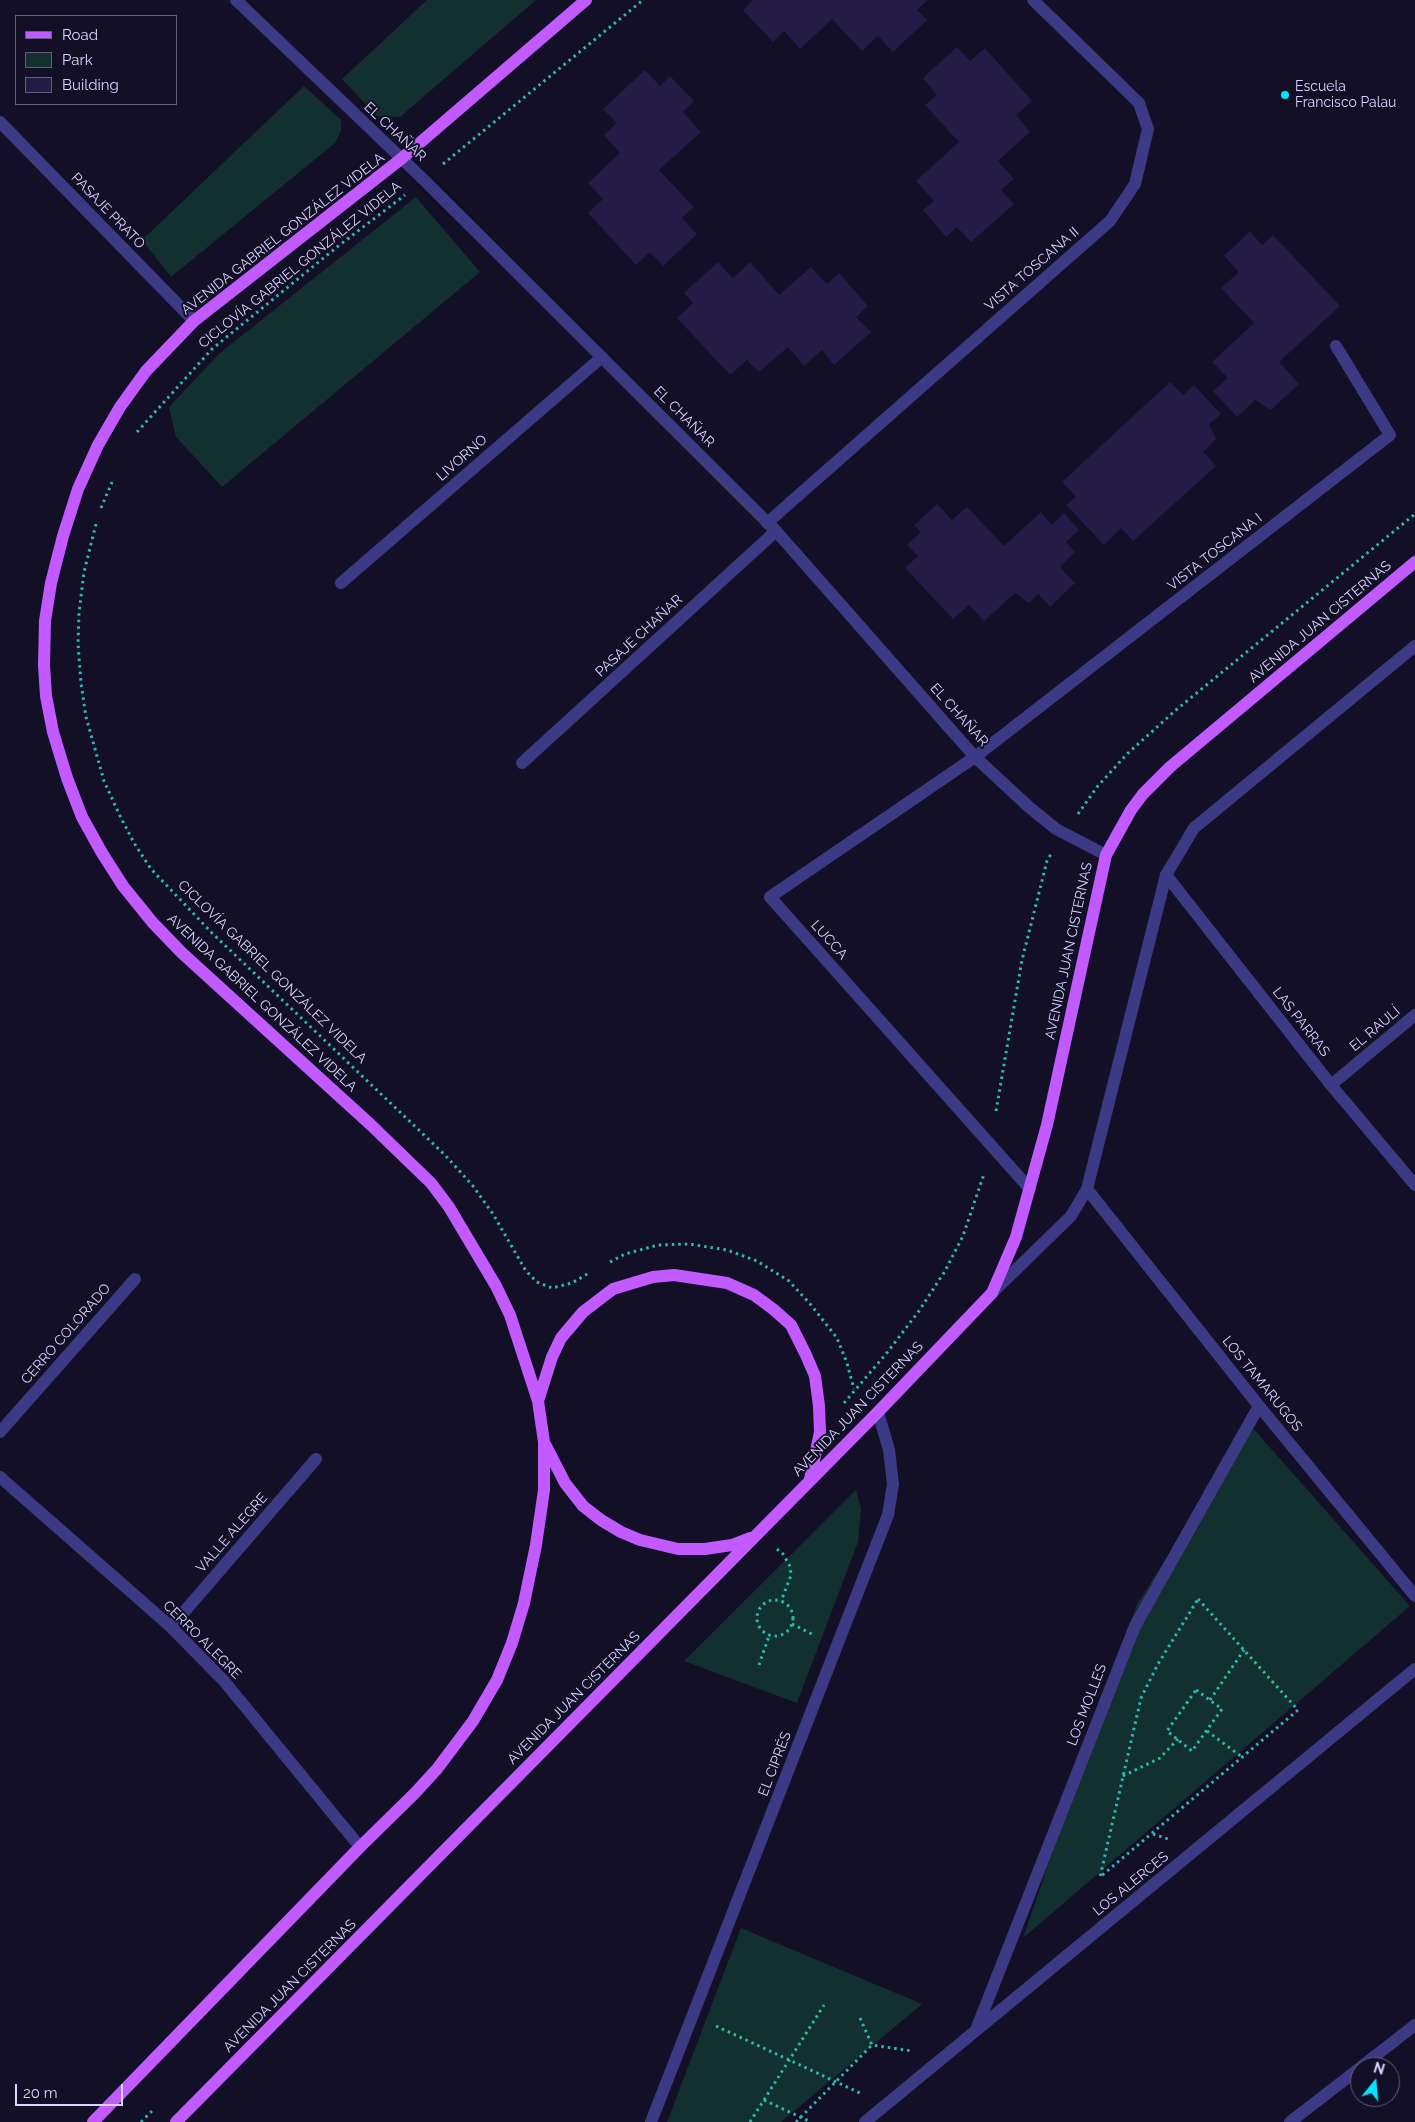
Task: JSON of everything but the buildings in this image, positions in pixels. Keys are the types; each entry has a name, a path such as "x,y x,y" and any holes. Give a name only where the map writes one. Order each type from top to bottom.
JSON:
{"main road":[{"name":"AVENIDA GABRIEL GONZÁLEZ VIDELA","path":"544,1442 538,1401 510,1315 492,1279 449,1207 431,1184 372,1125 182,953 153,923 123,886 102,854 82,817 67,778 53,732 46,696 44,665 45,621 63,536 78,489 98,445 120,407 146,372 194,321 401,159 586,0"},
{"name":"AVENIDA JUAN CISTERNAS","path":"176,2122 878,1412 992,1293 1016,1237 1047,1125 1106,856 1135,805 1143,794 1170,767 1415,562"},
{"path":"538,1401 552,1357 561,1338 583,1312 613,1289 653,1277 674,1275 699,1277 727,1284 754,1295 791,1325 815,1376 820,1432 810,1479"},
{"path":"544,1442 564,1483 583,1506 601,1520 640,1540 678,1548 705,1549 732,1545 755,1536"},
{"path":"93,2122 438,1769 473,1721 496,1680 512,1643 524,1603 536,1544 544,1490 544,1442"}],"street":[{"name":"EL CHAÑAR","path":"236,0 424,180 771,527 975,757 1056,829 1106,856"},
{"name":"VISTA TOSCANA II","path":"771,527 1110,220 1135,184 1148,129 1139,103 1033,0"},
{"name":"PASAJE PRATO","path":"0,122 194,321"},
{"name":"VISTA TOSCANA I","path":"975,757 1390,436 1336,346"},
{"name":"LIVORNO","path":"341,583 602,357"},
{"name":"PASAJE CHAÑAR","path":"522,763 771,527"},
{"name":"AVENIDA JUAN CISTERNAS","path":"992,1293 1071,1216 1087,1188 1166,875 1194,828 1415,646"},
{"name":"LUCCA","path":"975,757 770,896 1030,1189"},
{"name":"LAS PARRAS","path":"1166,875 1331,1085 1415,1185"},
{"name":"EL RAULÍ","path":"1331,1085 1415,1015"},
{"name":"LOS TAMARUGOS","path":"1087,1188 1259,1406 1415,1596"},
{"name":"CERRO COLORADO","path":"0,1432 135,1279"},
{"name":"LOS MOLLES","path":"976,2031 1135,1626 1259,1406"},
{"name":"EL CIPRÉS","path":"652,2122 888,1515 893,1484 889,1450 878,1412"},
{"name":"VALLE ALEGRE","path":"171,1627 316,1459"},
{"name":"CERRO ALEGRE","path":"0,1477 171,1627 224,1681 360,1847"},
{"name":"LOS ALERCES","path":"865,2122 1415,1669"},
{"path":"1373,2057 1415,2025"},
{"path":"1290,2122 1350,2075"}],"path":[{"name":"CICLOVÍA GABRIEL GONZÁLEZ VIDELA","path":"135,434 212,349 337,247 424,180 643,0"},
{"path":"100,510 114,476"},
{"name":"CICLOVÍA GABRIEL GONZÁLEZ VIDELA","path":"97,519 84,572 79,613 78,644 81,683 86,717 104,780 120,816 147,862 210,932 444,1154 473,1186 493,1214 526,1271 537,1282 552,1288 572,1283 596,1268"},
{"path":"604,1264 625,1254 658,1245 689,1244 727,1250 758,1262 788,1281 811,1305 837,1338 847,1362 854,1390"},
{"path":"1198,1599 1244,1650 1298,1710 1100,1877 1140,1698 1158,1664 1198,1599"},
{"path":"781,1601 790,1609 793,1615 792,1624 782,1636 769,1636 759,1629 756,1618 757,1612 764,1603 781,1601"},
{"path":"759,1665 769,1636"},
{"path":"1210,1700 1244,1650"},
{"path":"1196,1690 1222,1708 1207,1731 1192,1751 1167,1731 1196,1690"},
{"path":"1207,1731 1243,1757"},
{"path":"1123,1776 1160,1758 1178,1739"},
{"path":"750,2122 824,2005"},
{"path":"693,2015 886,2105"},
{"path":"860,2018 872,2045"},
{"path":"872,2045 913,2051"},
{"path":"796,2122 872,2045"},
{"path":"764,2100 811,2122"}],"green space":[{"path":"427,0 536,0 400,117 377,116 342,79"},
{"path":"304,86 341,120 341,131 335,143 171,277 142,240"},
{"path":"416,197 480,272 222,487 176,437 169,407 220,353"},
{"path":"1251,1426 1410,1606 1023,1938 1137,1604"},
{"path":"856,1490 861,1509 858,1542 797,1703 684,1661"},
{"path":"741,1928 922,2004 781,2122 667,2122"}],"place":[{"name":"Escuela Francisco Palau","path":"1285,95"}]}
